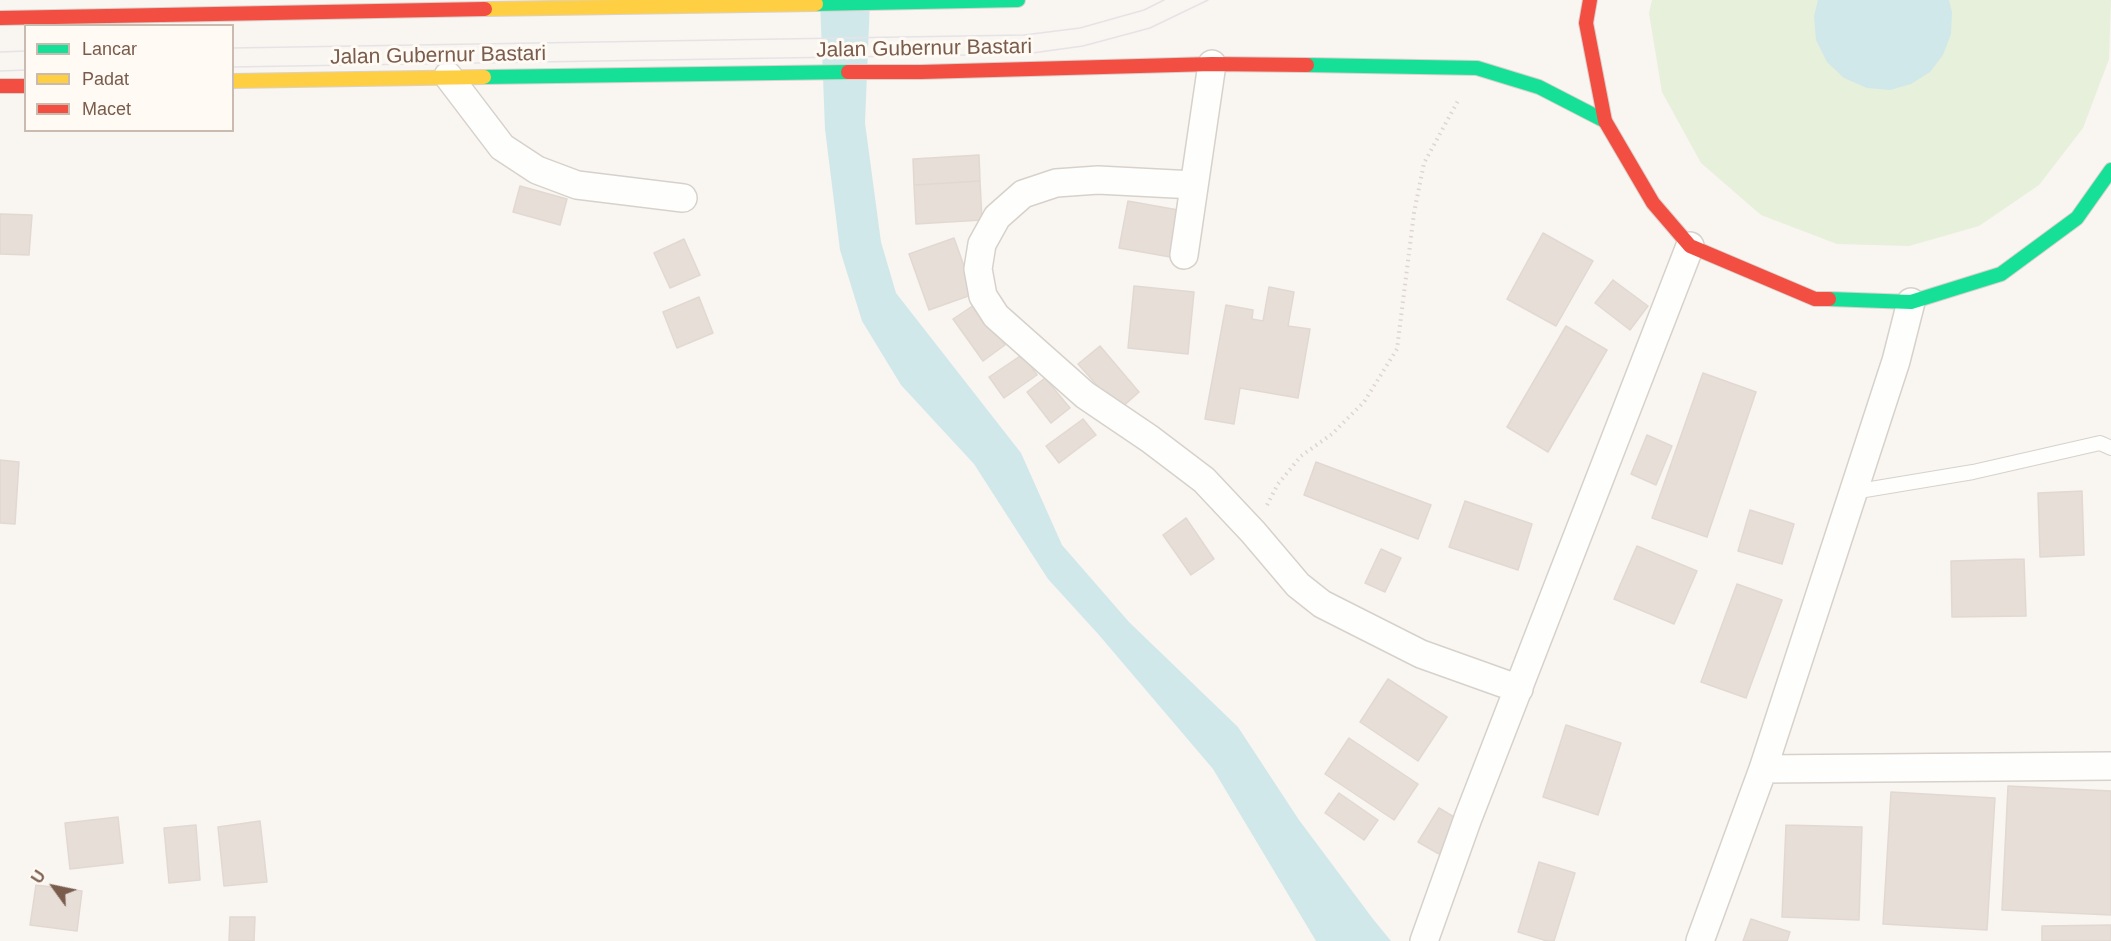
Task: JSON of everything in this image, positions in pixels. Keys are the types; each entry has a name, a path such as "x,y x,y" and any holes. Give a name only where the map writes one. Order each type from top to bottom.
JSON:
{"highway":[{"path":"0,18 725,3 1018,0"},
{"path":"1590,0 1586,23 1605,121 1653,203 1690,246 1815,299 1911,302 2001,274 2077,218 2111,170"},
{"name":"Jalan Gubernur Bastari","path":"234,81 448,76 921,72 1212,64 1477,68 1539,87 1605,121"},
{"path":"0,86 24,86"}],"street":[{"path":"1185,255 1212,64"},
{"path":"448,76 502,147 537,170 577,185 683,198"},
{"path":"1194,185 1098,180 1056,183 1023,194 997,217 982,244 978,269 983,296 996,316 1084,395 1150,439 1204,480 1253,532 1298,585 1322,604 1421,654 1519,689"},
{"path":"1424,941 1468,818 1690,246"},
{"path":"1700,941 1763,769 1896,361 1911,302"},
{"path":"1763,769 2111,766"}],"lane":[{"path":"1852,492 1973,472 2100,443 2111,447"}],"path":[{"path":"1253,532 1278,484 1301,456 1332,434 1364,402 1397,349 1414,213 1424,163 1477,68"}],"green space":[{"path":"1652,0 2111,0 2109,59 2083,128 2039,185 1979,226 1909,246 1837,244 1761,215 1701,163 1662,92 1649,13"}],"water":[{"path":"820,0 870,0 865,123 881,242 896,293 1021,453 1062,545 1129,622 1238,727 1299,820 1391,941 1316,941 1213,769 1048,579 974,464 901,385 862,321 840,250 825,129"},
{"path":"1818,0 1949,0 1952,12 1951,34 1943,55 1930,72 1911,84 1890,90 1867,88 1844,78 1827,62 1816,40 1814,16"}],"building":[{"path":"979,155 980,181 914,185 913,159"},
{"path":"980,181 982,220 916,224 914,185"},
{"path":"520,186 567,199 560,225 513,212"},
{"path":"1128,201 1184,211 1176,258 1119,248"},
{"path":"0,214 32,215 29,255 0,254"},
{"path":"1543,233 1593,261 1556,326 1507,299"},
{"path":"954,238 974,294 929,310 909,254"},
{"path":"684,239 700,275 670,288 654,253"},
{"path":"1613,280 1648,306 1630,330 1595,303"},
{"path":"1134,286 1194,292 1188,354 1128,348"},
{"path":"1269,287 1294,292 1288,326 1310,329 1298,398 1240,388 1234,424 1205,419 1226,305 1253,310 1252,319 1263,321"},
{"path":"699,297 713,333 677,348 663,312"},
{"path":"977,303 1005,345 983,361 953,319"},
{"path":"1566,326 1607,350 1548,452 1507,427"},
{"path":"1100,346 1139,392 1119,410 1078,364"},
{"path":"1023,354 1037,375 1004,398 989,377"},
{"path":"1703,373 1756,392 1707,537 1652,518"},
{"path":"1045,378 1070,408 1051,423 1027,392"},
{"path":"1083,419 1096,435 1059,463 1046,446"},
{"path":"1647,435 1672,446 1656,485 1631,474"},
{"path":"0,460 19,462 15,524 0,523"},
{"path":"1316,462 1431,505 1418,539 1304,495"},
{"path":"2082,491 2084,555 2040,557 2038,493"},
{"path":"1465,501 1532,524 1518,570 1449,547"},
{"path":"1750,510 1794,524 1782,564 1738,551"},
{"path":"1186,518 1214,559 1191,575 1163,535"},
{"path":"1637,546 1697,571 1674,624 1614,599"},
{"path":"1381,549 1401,558 1385,592 1365,583"},
{"path":"2024,559 2026,616 1952,617 1951,561"},
{"path":"1737,584 1782,600 1746,698 1701,682"},
{"path":"1388,679 1447,717 1418,761 1360,722"},
{"path":"1566,725 1621,743 1598,815 1543,797"},
{"path":"1349,738 1418,784 1394,820 1325,774"},
{"path":"2008,786 2111,791 2111,915 2002,910"},
{"path":"1891,792 1995,798 1987,930 1883,924"},
{"path":"1339,793 1378,820 1364,840 1325,813"},
{"path":"1439,808 1459,820 1439,854 1418,842"},
{"path":"118,817 123,863 70,869 65,823"},
{"path":"260,821 267,882 224,886 218,827"},
{"path":"196,825 200,880 169,883 164,828"},
{"path":"1786,825 1862,827 1859,920 1782,917"},
{"path":"1539,862 1575,873 1554,941 1518,932"},
{"path":"36,885 82,891 77,931 30,925"},
{"path":"230,917 255,917 254,941 229,941"},
{"path":"1751,919 1790,932 1787,941 1743,941"},
{"path":"2111,925 2111,941 2042,941 2042,926"}],"tram line":[{"path":"234,48 1024,35 1080,28 1144,10 1164,0"},
{"path":"234,67 1025,54 1083,46 1150,28 1208,0"},
{"path":"0,52 24,51"},
{"path":"0,71 24,70"}],"traffic: fast":[{"path":"816,4 1018,0"},
{"path":"1307,65 1477,68 1539,87 1605,121"},
{"path":"484,77 848,72"},
{"path":"1829,299 1911,302 2001,274 2077,218 2111,170"}],"traffic: slow":[{"path":"485,9 816,4"},
{"path":"234,81 484,77"}],"traffic: jam":[{"path":"1590,0 1586,23 1605,121 1653,203 1690,246 1815,299 1829,299"},
{"path":"0,18 485,9"},
{"path":"848,72 1212,64 1307,65"},
{"path":"0,86 24,86"}]}
